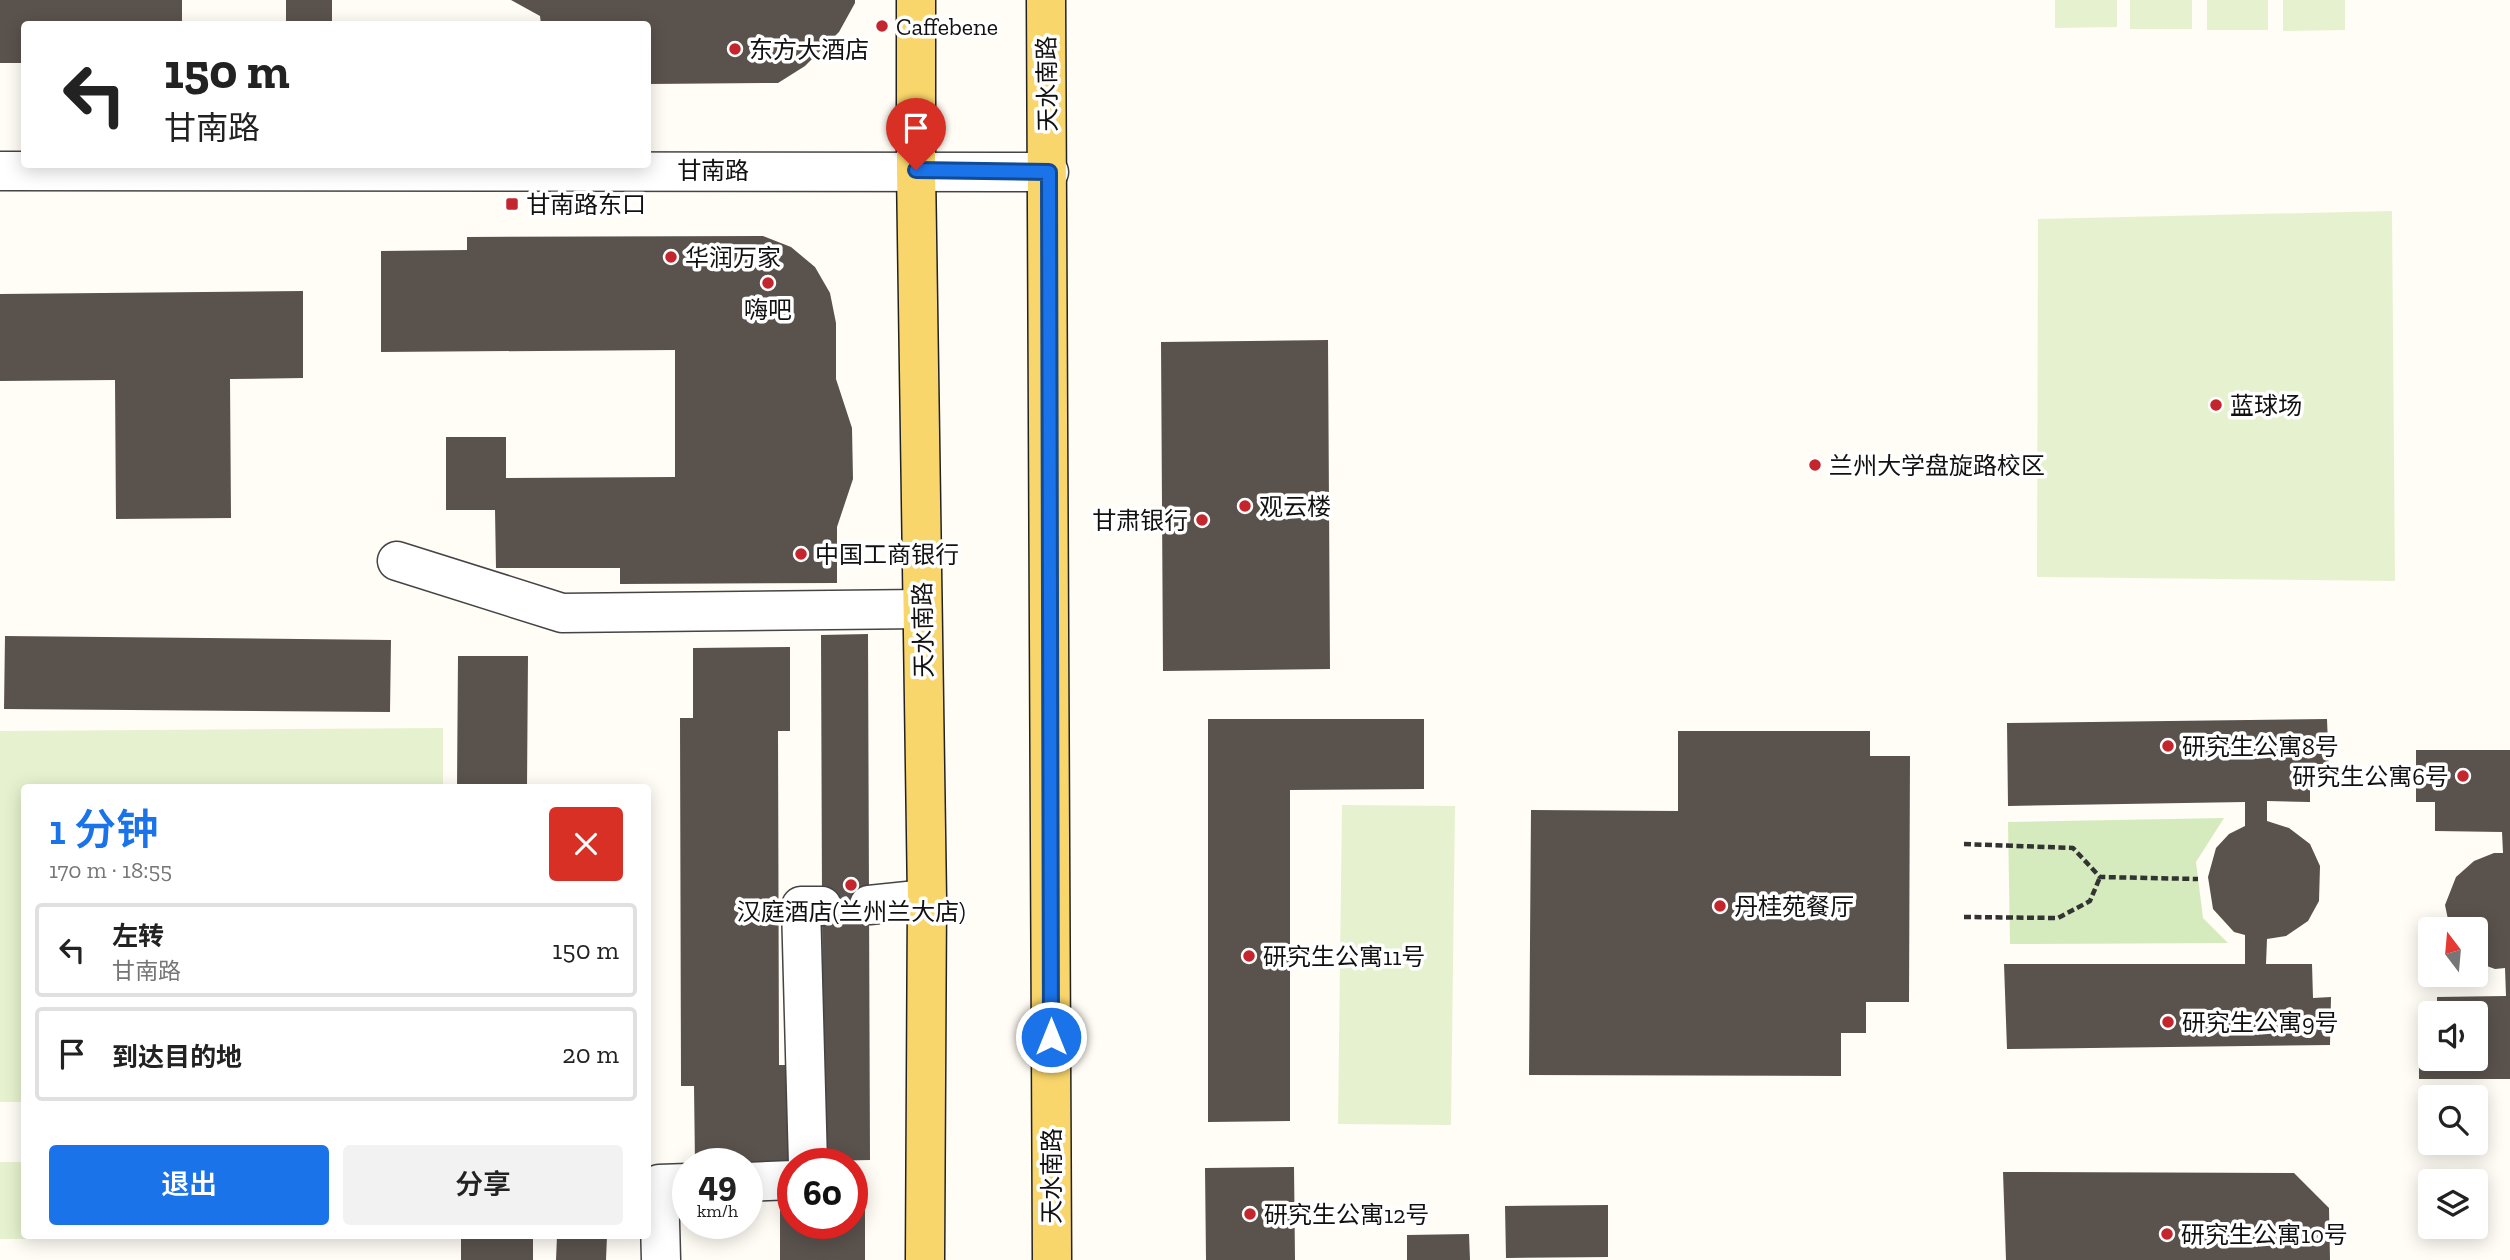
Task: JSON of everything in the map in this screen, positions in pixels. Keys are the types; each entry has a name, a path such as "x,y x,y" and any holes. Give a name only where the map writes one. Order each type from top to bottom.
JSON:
{"main road":[{"name":"天水南路","path":"916,0 927,899 925,1260"},
{"name":"天水南路","path":"1046,0 1049,172 1052,1260"}],"street":[{"name":"甘南路","path":"0,171 1049,172"},
{"path":"397,561 562,613 922,609"},
{"path":"869,905 927,899"},
{"path":"808,1148 801,906 822,906"},
{"path":"661,1260 659,1184 672,1184"}],"path":[{"path":"1964,844 2073,848 2100,877 2198,879"},
{"path":"1964,917 2058,918 2090,901 2100,877"}],"green space":[{"path":"2055,0 2117,0 2117,27 2055,28"},
{"path":"2130,0 2192,0 2192,29 2130,29"},
{"path":"2207,0 2268,0 2268,30 2207,30"},
{"path":"2283,0 2345,0 2345,30 2283,31"},
{"name":"蓝球场","path":"2392,211 2395,581 2037,577 2038,219"},
{"path":"443,728 443,784 21,784 21,1102 0,1102 0,731"},
{"path":"1342,805 1455,806 1451,1125 1338,1124"},
{"path":"2224,818 2196,862 2203,918 2228,943 2010,944 2008,822"},
{"path":"0,1162 21,1162 21,1239 0,1239"}],"building":[{"path":"0,0 182,0 182,21 21,21 21,63 0,63"},
{"path":"286,0 332,0 332,21 286,21"},
{"name":"东方大酒店","path":"511,0 855,0 839,32 805,66 778,83 651,84 651,21 541,21 540,16"},
{"path":"763,236 791,247 815,267 830,293 836,323 836,379 852,428 853,479 837,527 837,583 620,584 620,568 496,568 495,510 446,510 446,437 506,437 506,478 675,477 675,350 381,352 381,251 467,250 467,237"},
{"path":"303,291 303,378 230,379 231,518 116,519 115,380 0,381 0,294"},
{"name":"观云楼","path":"1328,340 1330,669 1163,671 1161,342"},
{"path":"868,634 870,1160 868,1148 823,1148 821,635"},
{"path":"5,636 391,640 390,712 4,709"},
{"path":"790,647 790,731 778,731 779,1065 791,1065 791,1148 777,1148 777,1164 763,1164 763,1148 695,1148 694,1086 681,1086 680,718 693,718 693,648"},
{"path":"458,656 528,656 527,784 457,784"},
{"name":"研究生公寓11号","path":"1208,719 1424,719 1424,789 1290,790 1290,1121 1208,1122"},
{"path":"2327,719 2329,770 2310,770 2310,802 2267,801 2267,821 2289,828 2310,844 2320,866 2319,901 2308,921 2286,936 2267,939 2266,964 2312,964 2313,998 2331,997 2330,1045 2007,1049 2004,964 2245,964 2245,935 2234,932 2213,909 2208,877 2216,848 2229,834 2245,826 2245,802 2008,806 2007,723"},
{"name":"丹桂苑餐厅","path":"1678,731 1870,731 1870,756 1910,756 1909,1002 1866,1002 1866,1033 1841,1033 1841,1076 1529,1075 1531,810 1678,811"},
{"path":"2416,750 2510,750 2510,1079 2419,1079 2419,1071 2488,1071 2488,1001 2437,1001 2437,997 2506,996 2505,968 2488,966 2488,917 2448,917 2445,905 2456,877 2474,861 2494,853 2503,853 2502,832 2435,831 2435,802 2416,802"},
{"name":"研究生公寓12号","path":"1294,1167 1295,1260 1206,1260 1205,1168"},
{"name":"研究生公寓10号","path":"2003,1172 2294,1173 2329,1208 2330,1260 2006,1260"},
{"path":"1608,1205 1608,1257 1506,1258 1505,1206"},
{"path":"1469,1234 1470,1260 1407,1260 1407,1235"},
{"path":"461,1239 533,1239 533,1260 461,1260"},
{"path":"557,1239 607,1239 606,1260 556,1260"},
{"path":"780,1239 865,1239 865,1260 780,1260"}],"place":[{"name":"Caffebene","path":"882,26"},
{"name":"东方大酒店","path":"735,49"},
{"name":"甘南路东口","path":"512,204"},
{"name":"华润万家","path":"671,257"},
{"name":"嗨吧","path":"768,283"},
{"name":"蓝球场","path":"2216,405"},
{"name":"兰州大学盘旋路校区","path":"1815,465"},
{"name":"观云楼","path":"1245,506"},
{"name":"甘肃银行","path":"1202,520"},
{"name":"中国工商银行","path":"801,554"},
{"name":"研究生公寓8号","path":"2168,746"},
{"name":"研究生公寓6号","path":"2463,776"},
{"name":"汉庭酒店(兰州兰大店)","path":"851,885"},
{"name":"丹桂苑餐厅","path":"1720,906"},
{"name":"研究生公寓11号","path":"1249,956"},
{"name":"研究生公寓9号","path":"2168,1022"},
{"name":"研究生公寓12号","path":"1250,1214"},
{"name":"研究生公寓10号","path":"2167,1234"}],"route":[{"path":"916,170 1049,172 1051,1037"}]}
